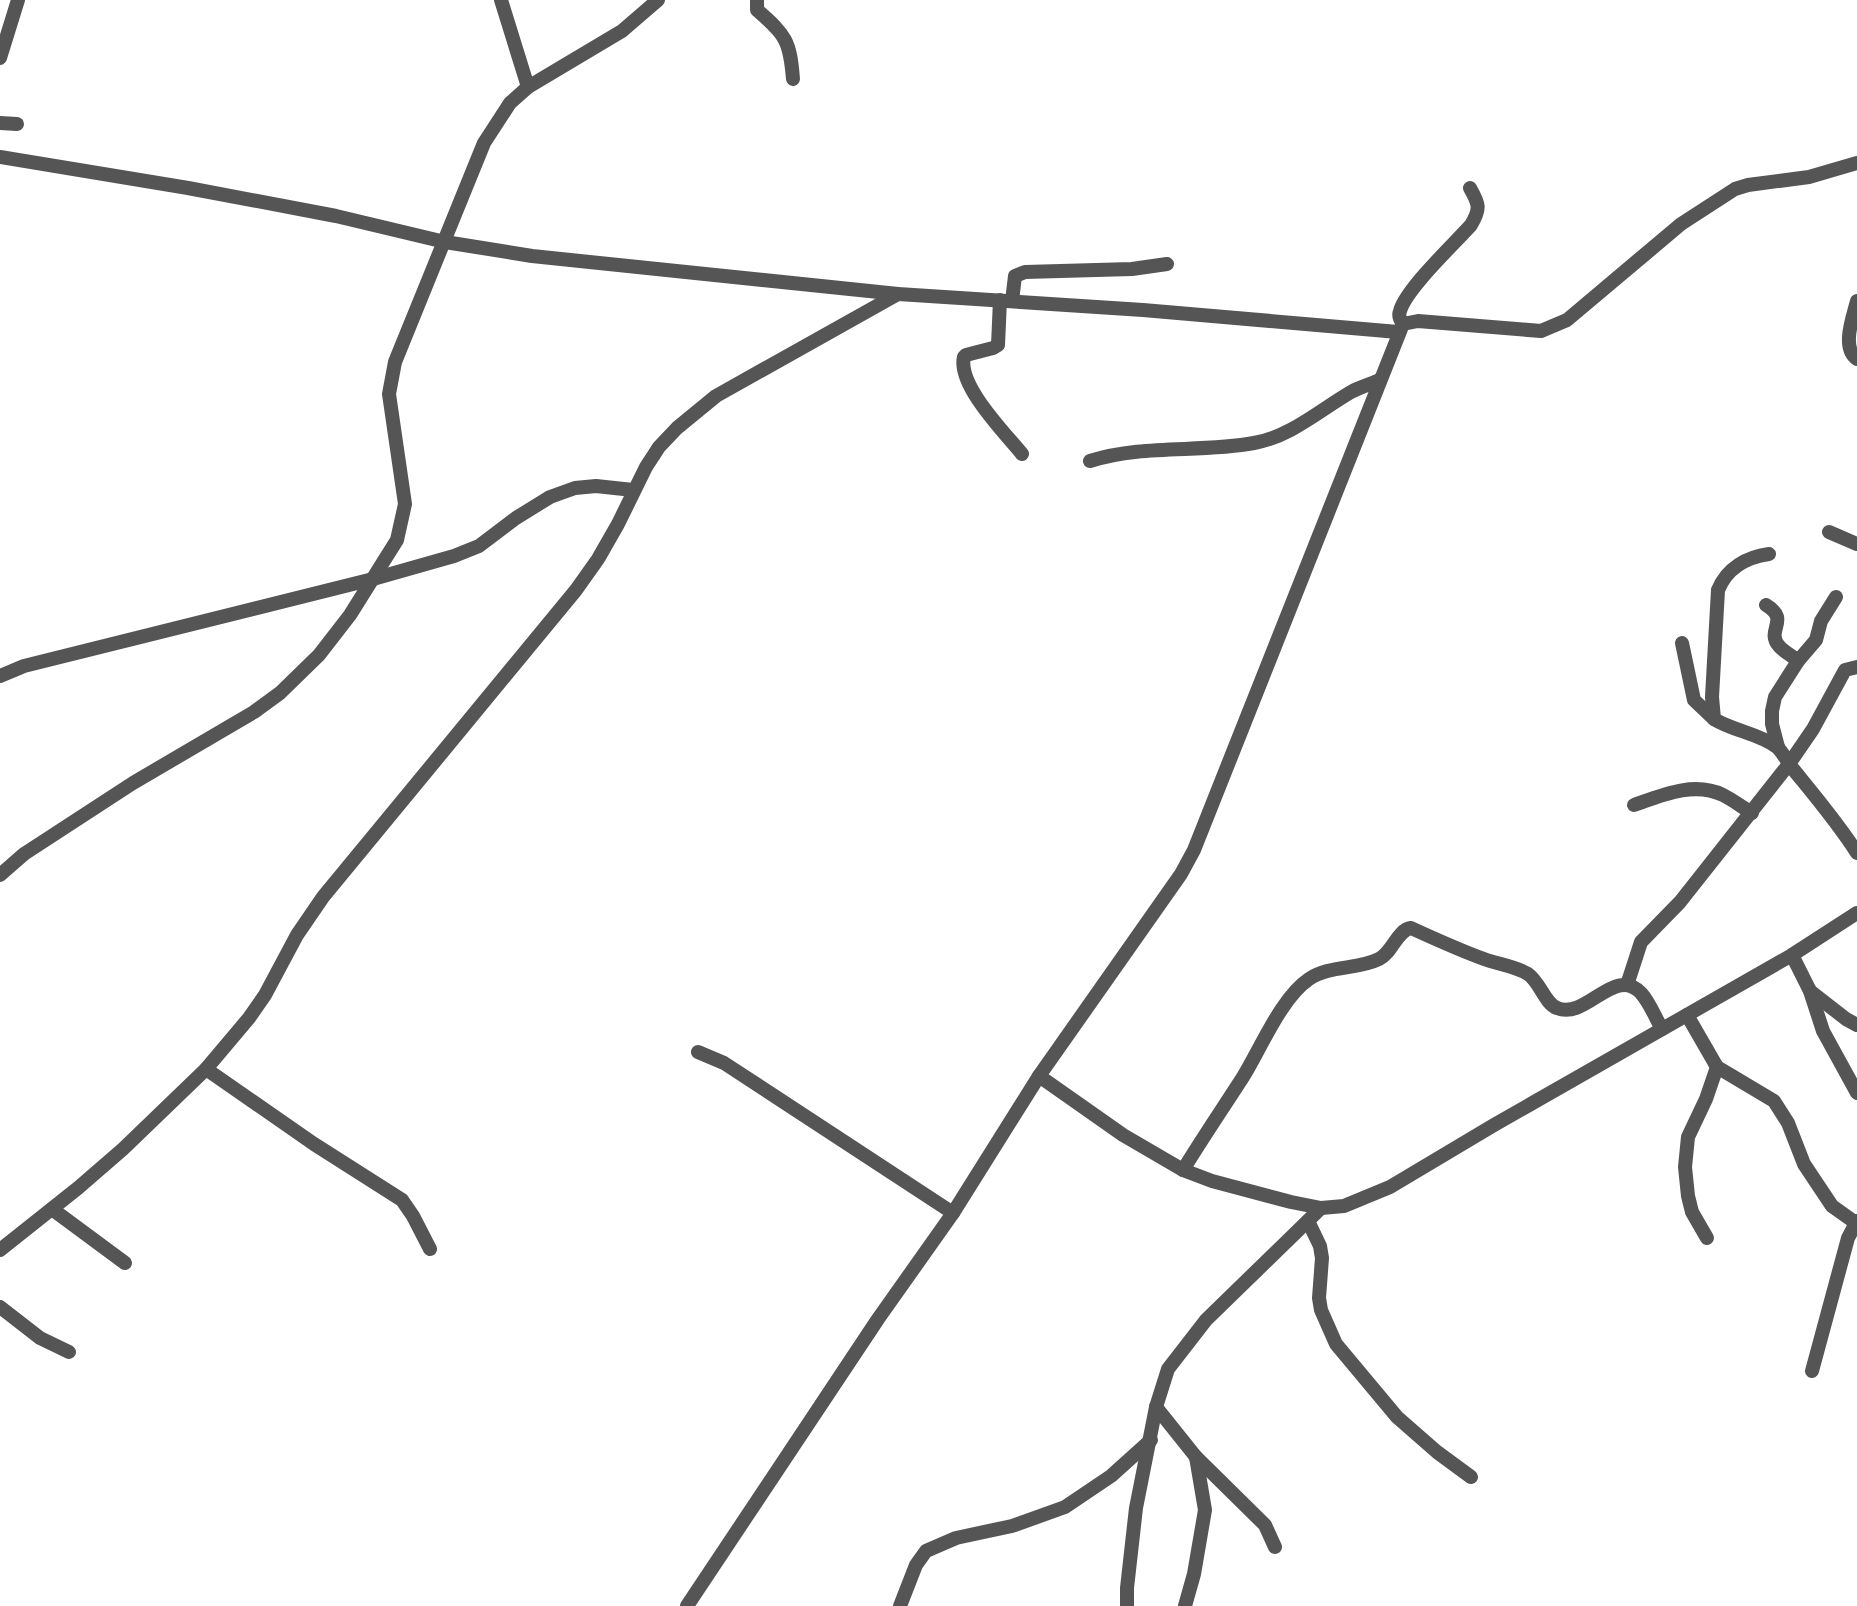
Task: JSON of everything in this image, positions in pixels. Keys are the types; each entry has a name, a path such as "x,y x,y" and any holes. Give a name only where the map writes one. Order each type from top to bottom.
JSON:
{"street":[{"path":"0,58 18,0"},
{"path":"501,0 528,87"},
{"path":"0,875 24,854 62,829 133,783 254,712 280,693 319,656 350,615 397,540 405,504 389,394 395,362 484,143 510,103 528,87 622,31 657,0"},
{"path":"757,0 757,10 782,32 787,40 793,79"},
{"path":"0,123 17,124"},
{"path":"0,157 188,188 336,216 445,242 532,256 898,294 1401,328 1418,321 1541,331 1554,327 1578,311 1681,224 1735,189 1748,185 1809,177 1857,163"},
{"path":"687,1606 878,1319 953,1213 1039,1076 1181,874 1194,850 1401,328 1400,310 1409,293 1471,225 1479,206 1470,188"},
{"path":"1022,454 968,383 962,365 966,355 998,345 1006,301 1015,276 1025,272 1132,269 1167,264"},
{"path":"0,1250 123,1149 206,1070 232,1041 260,1003 297,935 323,897 576,590 598,559 618,524 633,490 659,447 677,428 716,396 898,294"},
{"path":"1857,302 1849,341 1850,351 1857,359"},
{"path":"1090,461 1134,452 1210,448 1254,443 1273,438 1353,391 1380,380"},
{"path":"0,676 24,666 373,579 454,556 479,546 541,502 575,488 596,486 633,490"},
{"path":"1829,532 1857,544"},
{"path":"1714,719 1712,697 1720,583 1741,563 1753,556 1769,554"},
{"path":"1836,597 1821,621 1816,640 1798,661 1775,697 1772,724 1778,747 1789,764 1839,825 1857,853"},
{"path":"1766,605 1778,615 1775,635 1778,646 1798,661"},
{"path":"1682,643 1694,700 1714,719 1729,728 1763,739 1778,747"},
{"path":"1627,985 1641,942 1680,902 1789,764 1851,669 1857,653"},
{"path":"1634,805 1664,794 1691,789 1721,795 1752,813"},
{"path":"1039,1076 1123,1135 1183,1170 1247,1191 1321,1208 1351,1204 1390,1187 1792,955 1857,914"},
{"path":"1183,1170 1270,1028 1300,986 1322,972 1381,958 1390,950 1403,930 1411,928 1484,959 1529,974 1542,989 1548,1002 1557,1009 1570,1010 1582,1006 1609,989 1627,985 1641,993 1662,1029"},
{"path":"1792,955 1810,991 1823,1031 1857,1093"},
{"path":"1810,991 1857,1025"},
{"path":"1687,1015 1718,1067 1774,1101 1788,1123 1804,1164 1832,1206 1856,1222 1848,1238 1812,1371"},
{"path":"698,1052 724,1063 953,1213"},
{"path":"1707,1238 1690,1204 1685,1167 1688,1137 1706,1100 1718,1067"},
{"path":"206,1070 314,1144 402,1200 430,1249"},
{"path":"1127,1606 1136,1508 1156,1407 1168,1369 1206,1320 1321,1208"},
{"path":"52,1209 125,1263"},
{"path":"1308,1221 1320,1246 1322,1258 1319,1298 1321,1310 1336,1344 1397,1417 1437,1452 1471,1477"},
{"path":"0,1307 40,1338 69,1352"},
{"path":"1156,1407 1196,1457 1265,1525 1275,1547"},
{"path":"900,1606 916,1564 926,1551 956,1538 1012,1526 1065,1507 1111,1476 1151,1440"},
{"path":"1185,1606 1194,1574 1205,1510 1196,1457"}]}
